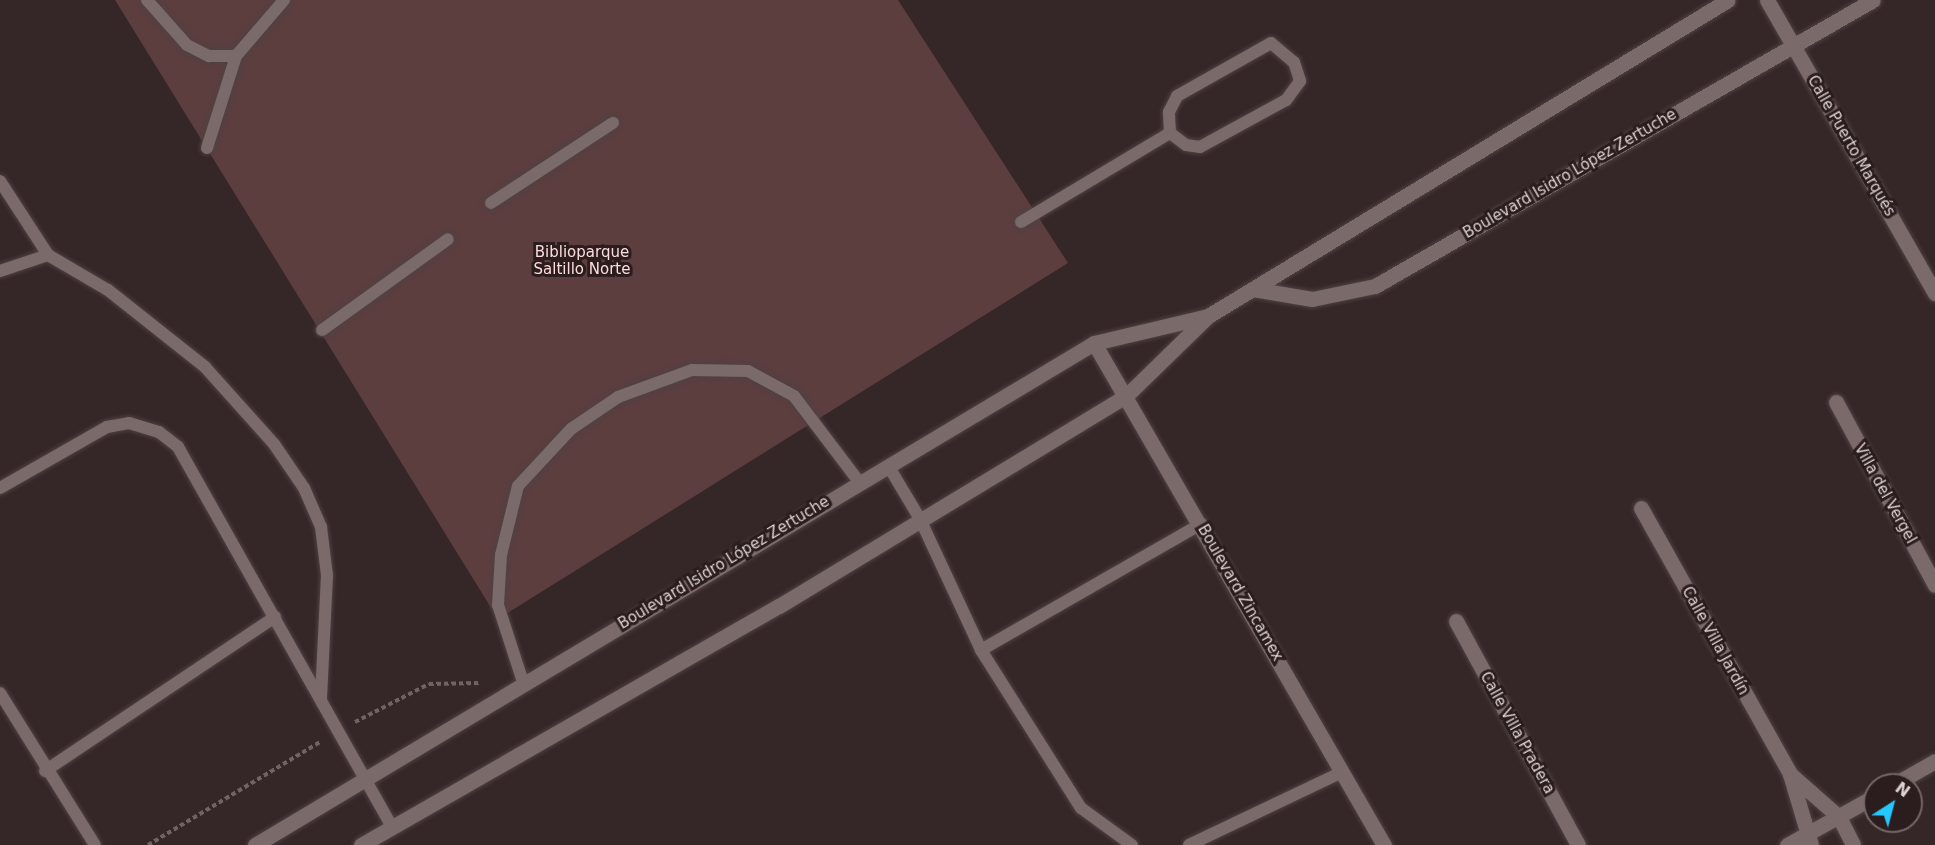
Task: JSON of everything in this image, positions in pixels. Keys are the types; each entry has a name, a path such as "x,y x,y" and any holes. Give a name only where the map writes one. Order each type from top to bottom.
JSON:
{"street":[{"name":"Boulevard Isidro López Zertuche","path":"361,845 920,519 1127,394 1208,316 1728,0"},
{"name":"Calle Puerto Marqués","path":"1767,0 1935,293"},
{"name":"Boulevard Isidro López Zertuche","path":"1253,289 1312,299 1375,286 1873,0"},
{"name":"Boulevard Isidro López Zertuche","path":"255,845 523,682 1094,343 1208,316"},
{"name":"Boulevard Zincamex","path":"1094,343 1127,394 1384,845"},
{"name":"Villa del Vergel","path":"1836,402 1935,585"},
{"name":"Calle Villa Jardín","path":"1641,508 1790,774 1808,839"},
{"name":"Calle Villa Pradera","path":"1456,621 1578,845"},
{"path":"1913,773 1935,760"},
{"name":"Calle Villa Jardín","path":"1790,774 1839,817"},
{"path":"1787,845 1808,839 1863,802"},
{"path":"1839,817 1853,845"}],"lane":[{"path":"147,0 187,45 209,56 236,56"},
{"path":"207,148 236,56 284,0"},
{"path":"1263,45 1281,47 1294,62 1300,81 1286,100 1200,147 1186,145 1170,133 1169,112 1177,96 1263,45"},
{"path":"491,203 613,123"},
{"path":"1021,222 1170,133"},
{"path":"0,182 48,255 137,309 205,367 245,408 304,488 321,527 327,576 321,699"},
{"path":"322,330 448,239"},
{"path":"0,271 48,255"},
{"path":"523,682 498,605 501,555 519,486 571,429 618,397 692,370 748,371 794,396 860,483"},
{"path":"0,488 107,427 129,423 159,432 178,447 392,827"},
{"path":"888,467 920,519 981,650 1081,808 1132,845"},
{"path":"981,650 1201,524"},
{"path":"45,771 275,617"},
{"path":"0,693 45,771 95,845"},
{"path":"1189,845 1342,772"}],"green space":[{"name":"Biblioparque Saltillo Norte","path":"115,0 898,0 1068,263 498,619"}]}
